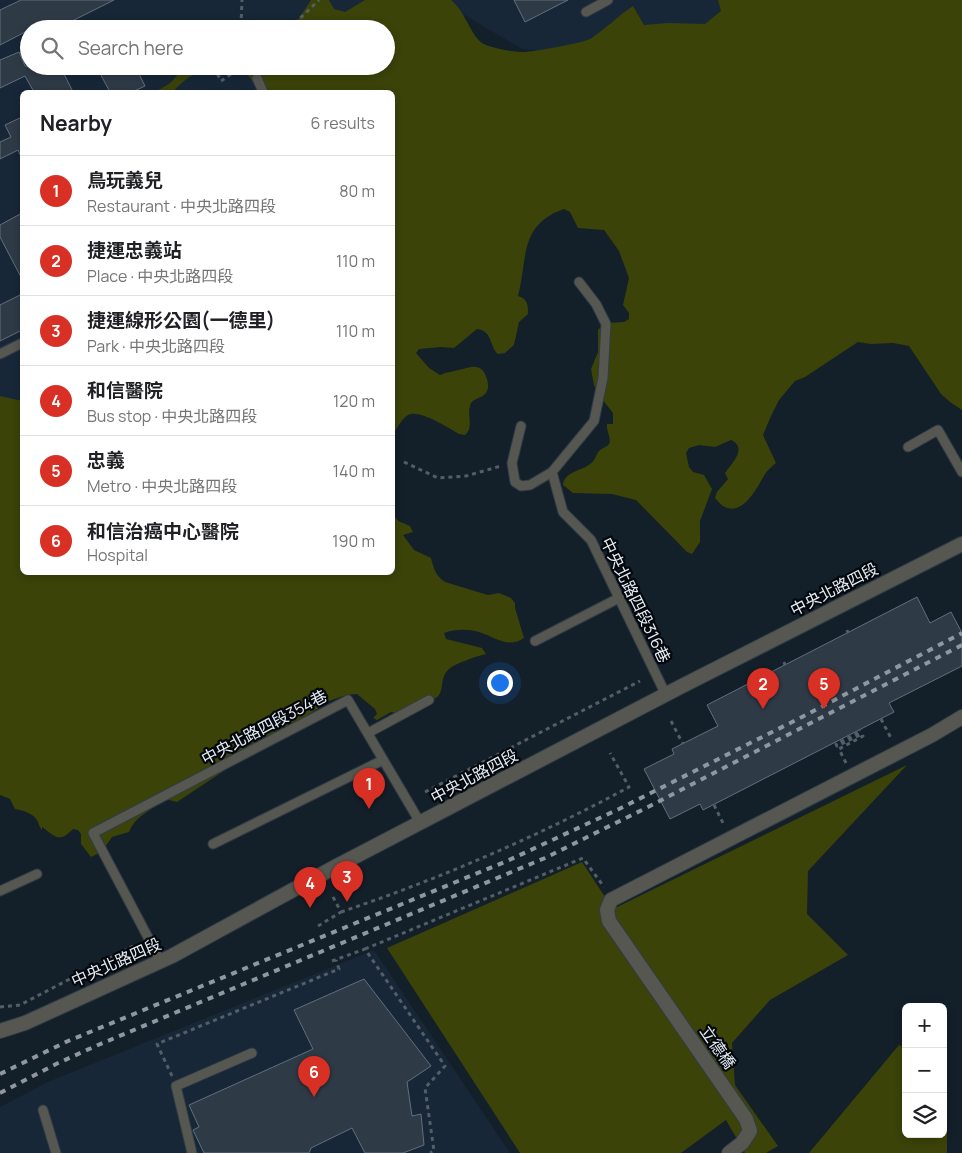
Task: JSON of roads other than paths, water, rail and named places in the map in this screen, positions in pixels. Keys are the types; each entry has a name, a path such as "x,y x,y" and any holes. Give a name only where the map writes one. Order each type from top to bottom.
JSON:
{"street":[{"name":"中央北路四段","path":"0,1031 161,962 327,871 962,544"},
{"name":"立德橋","path":"729,1153 742,1143 750,1131 746,1119 609,921 607,910 611,900 932,735 962,717"}],"lane":[{"path":"586,12 608,0"},
{"path":"256,78 262,90"},
{"path":"521,426 512,462 515,482 521,486 530,485 552,472 594,421 603,378 606,324 596,304 579,282"},
{"path":"0,354 20,344"},
{"path":"908,447 938,430 962,472"},
{"name":"中央北路四段316巷","path":"552,472 563,512 591,540 666,695"},
{"path":"534,641 619,598"},
{"name":"中央北路四段354巷","path":"161,962 93,833 348,700 420,824"},
{"path":"368,733 429,700"},
{"path":"213,844 383,760"},
{"path":"0,890 37,874"},
{"path":"192,1153 176,1086 252,1053"},
{"path":"43,1110 56,1153"}],"railway":[{"path":"0,1074 68,1041 507,861 619,809 802,717 962,633"},
{"path":"0,1093 98,1045 545,858 962,645"}],"place":[{"name":"捷運忠義站","path":"763,709"},
{"name":"忠義","path":"824,709"},
{"name":"鳥玩義兒","path":"369,809"},
{"name":"捷運線形公園(一德里)","path":"347,902"},
{"name":"和信醫院","path":"310,908"},
{"name":"和信治癌中心醫院","path":"314,1097"}]}
